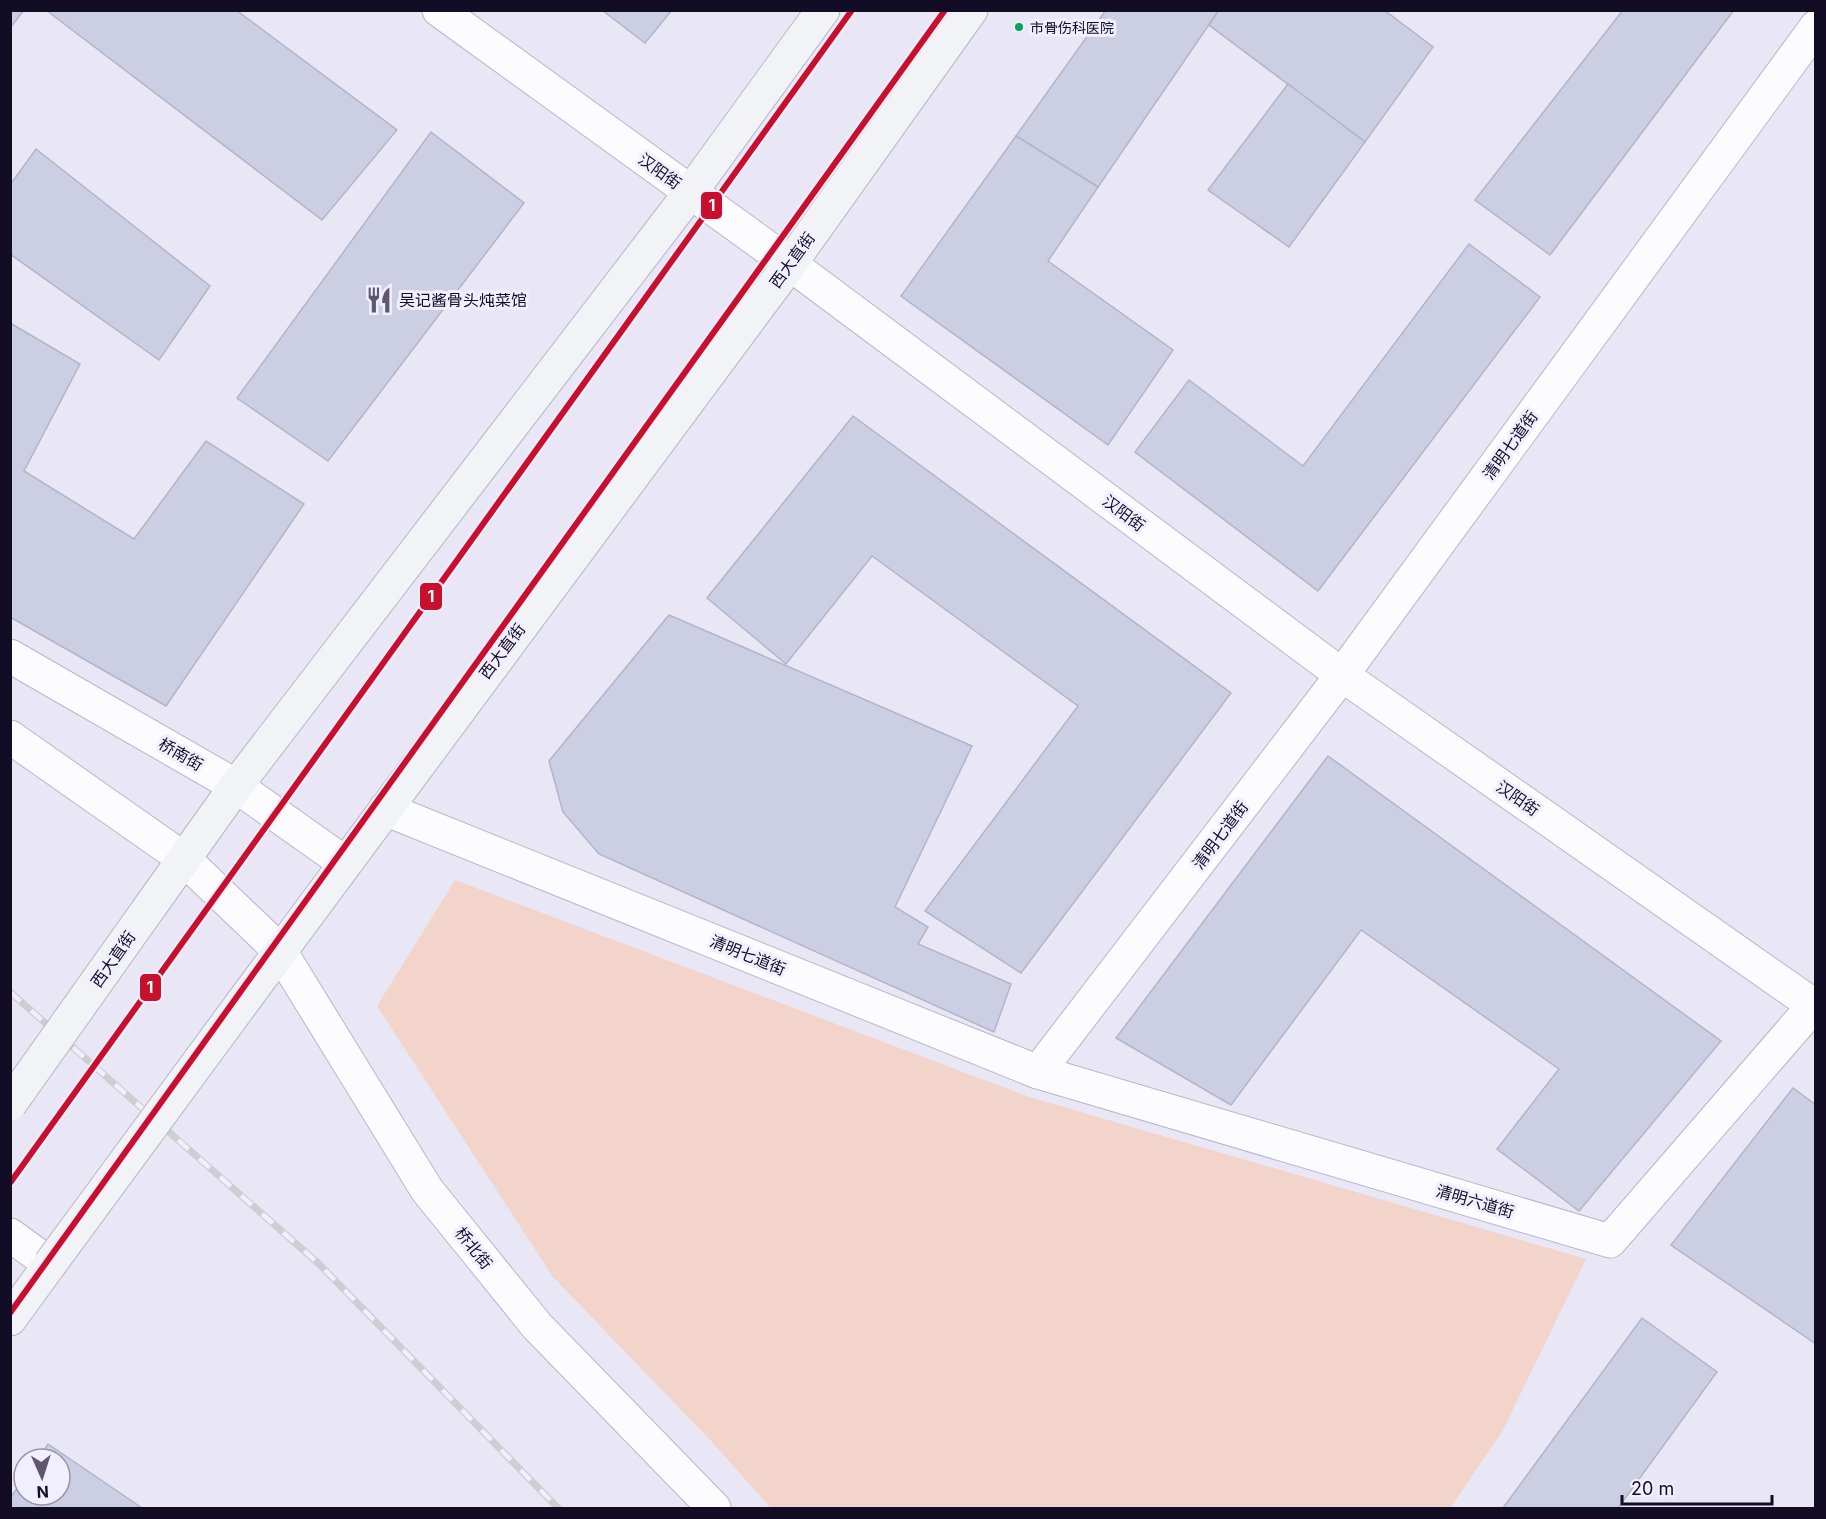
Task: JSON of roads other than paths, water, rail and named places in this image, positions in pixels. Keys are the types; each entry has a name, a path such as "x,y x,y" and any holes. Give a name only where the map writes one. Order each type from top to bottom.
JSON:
{"main road":[{"name":"西大直街","path":"10,1104 236,786 690,193 823,10"},
{"name":"西大直街","path":"10,1318 790,264 971,10"}],"street":[{"name":"汉阳街","path":"439,10 790,264 1342,675 1815,1005"},
{"name":"清明七道街","path":"385,809 1038,1072 1342,675 1815,27"},
{"name":"桥南街","path":"10,656 236,786 345,863"},
{"path":"10,737 184,859 280,951"},
{"name":"桥北街","path":"280,951 427,1190 537,1326 714,1509"},
{"name":"清明六道街","path":"1038,1072 1610,1241 1815,1005"},
{"path":"10,1235 50,1264"}],"railway":[{"path":"10,992 319,1264 558,1508"}],"place":[{"name":"市骨伤科医院","path":"1019,27"},
{"name":"吴记酱骨头炖菜馆","path":"379,300"}]}
